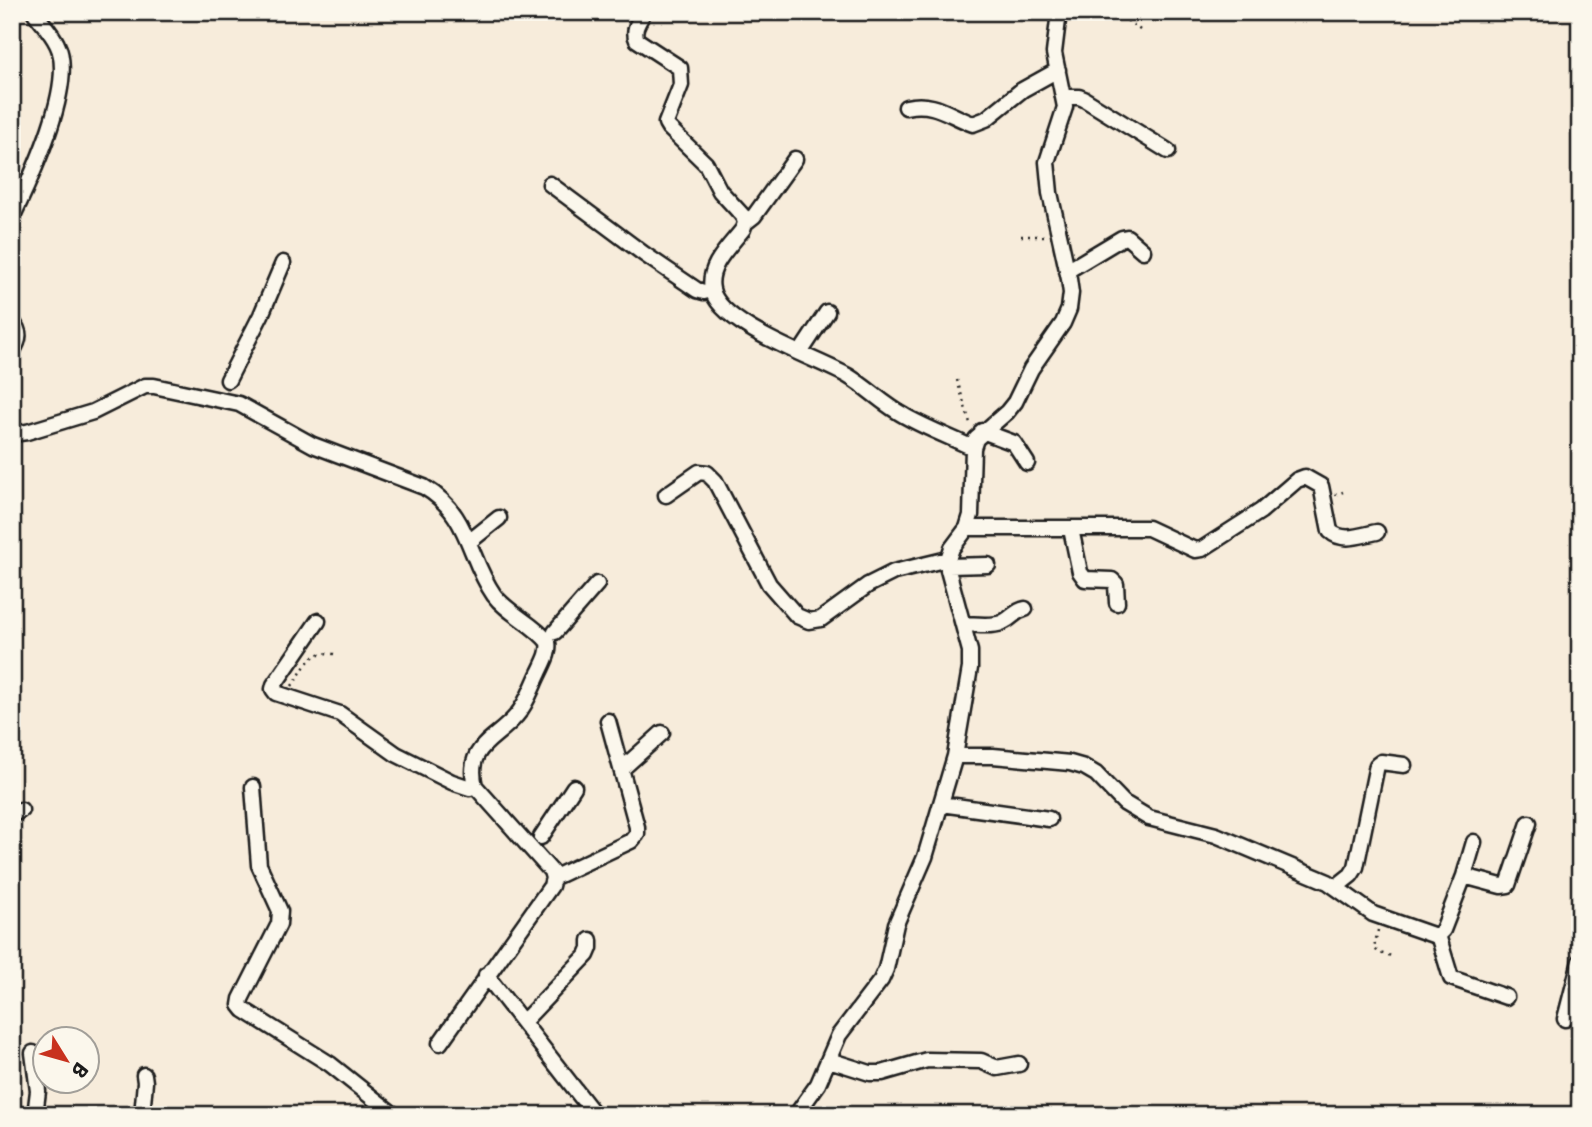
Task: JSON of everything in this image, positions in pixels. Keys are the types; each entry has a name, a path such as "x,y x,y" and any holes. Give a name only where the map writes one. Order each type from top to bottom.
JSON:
{"street":[{"path":"644,12 634,34 637,40 680,68 681,85 666,122 668,128 698,154 720,191 743,216 745,223"},
{"path":"796,1115 813,1093 839,1035 881,980 886,969 896,924 925,858 955,756 970,668 970,651 948,562 952,548 967,528 971,515 977,439 1015,402 1031,369 1063,323 1069,309 1071,293 1050,194 1047,162 1063,119 1064,97 1054,41 1059,12"},
{"path":"12,218 51,125 63,69 58,44 35,13"},
{"path":"906,107 922,104 930,106 974,124 986,119 1022,90 1058,70"},
{"path":"1064,97 1084,99 1168,151"},
{"path":"795,159 716,265 712,275 712,290 718,302 736,320 847,375 905,416 977,439 1014,443 1027,463"},
{"path":"550,184 697,290 712,290"},
{"path":"1067,271 1122,238 1132,240 1143,251"},
{"path":"223,389 261,315 283,263"},
{"path":"800,353 827,312"},
{"path":"12,321 20,336 12,352"},
{"path":"12,433 27,432 93,412 145,386 223,389 250,409 313,445 424,487 438,496 450,507 496,597 551,637"},
{"path":"666,495 699,471 708,472 769,584 797,617 809,621 821,619 868,585 894,572 948,562 988,565"},
{"path":"967,528 1148,528 1195,550 1202,549 1261,511 1297,480 1305,477 1321,486 1330,531 1335,536 1342,538 1377,532"},
{"path":"469,542 499,517"},
{"path":"1071,529 1080,572 1085,579 1112,580 1116,584 1117,603"},
{"path":"440,1042 551,886 553,878 537,843 475,786 474,760 477,752 511,721 524,705 547,656 551,637 597,584"},
{"path":"963,624 1000,624 1016,611 1025,609"},
{"path":"318,621 273,690 340,714 396,754 458,785 470,788 475,786"},
{"path":"553,878 631,841 637,834 608,722"},
{"path":"622,769 662,733"},
{"path":"955,756 993,756 1070,763 1084,767 1096,774 1124,803 1142,815 1216,835 1336,887 1364,909 1438,935"},
{"path":"1336,887 1351,875 1356,867 1377,765 1381,762 1404,765"},
{"path":"253,787 259,865 280,911 279,924 240,1005 330,1064 394,1115"},
{"path":"537,843 574,787"},
{"path":"941,804 1049,819"},
{"path":"1464,876 1502,886 1508,885 1529,823"},
{"path":"1438,935 1443,930 1464,876 1474,842"},
{"path":"1438,935 1451,978 1506,998"},
{"path":"523,1022 587,955 590,940"},
{"path":"1565,1019 1580,961"},
{"path":"486,975 595,1115"},
{"path":"829,1060 870,1073 882,1073 927,1060 981,1061 997,1068 1018,1064"},
{"path":"142,1115 144,1074"},
{"path":"35,1115 37,1096"}],"path":[{"path":"1116,12 1140,30"},
{"path":"1021,236 1059,236"},
{"path":"957,380 977,439"},
{"path":"286,696 314,655 321,652 334,654"},
{"path":"1380,916 1374,948 1379,953 1392,956"}]}
